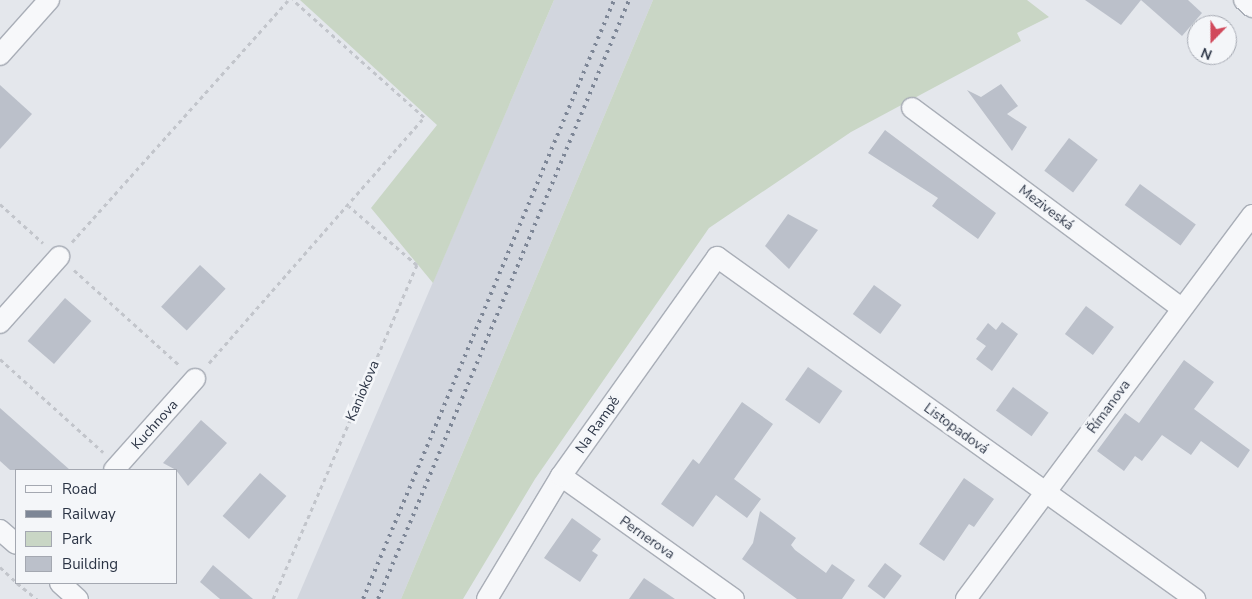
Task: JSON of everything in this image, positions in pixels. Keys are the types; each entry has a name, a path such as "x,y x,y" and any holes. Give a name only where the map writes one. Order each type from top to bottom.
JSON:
{"street":[{"path":"0,55 49,0"},
{"path":"1244,0 1252,7"},
{"name":"Meziveská","path":"912,108 1181,308"},
{"name":"Římanova","path":"966,599 1252,215"},
{"path":"0,323 59,257"},
{"name":"Na Rampě","path":"487,599 561,476 717,257"},
{"name":"Listopadová","path":"717,257 1195,599"},
{"name":"Kuchnova","path":"116,468 195,380"},
{"name":"Pernerova","path":"561,476 734,599"},
{"path":"0,530 15,543"},
{"path":"61,584 78,599"}],"path":[{"path":"59,257 288,0"},
{"path":"0,204 195,380 349,206 424,117 293,0"},
{"name":"Kaniokova","path":"273,599 417,265 349,206"},
{"path":"0,359 116,468"},
{"path":"0,567 15,580"},
{"path":"19,584 37,599"}],"shaded area":[{"path":"554,0 653,0 401,599 297,599"}],"green space":[{"path":"300,0 554,0 433,283 371,208 437,125"},
{"path":"653,0 1027,0 1049,17 1017,33 1021,41 851,132 709,228 535,479 463,599 401,599"}],"building":[{"path":"1085,0 1141,0 1121,25"},
{"path":"1141,0 1188,0 1202,13 1200,15 1187,15 1187,30 1182,36"},
{"path":"1001,84 1018,106 1007,114 1027,127 1012,151 967,90 981,97"},
{"path":"0,85 32,114 0,149"},
{"path":"885,130 996,213 978,239 932,206 938,198 868,153"},
{"path":"1069,138 1098,160 1073,192 1044,171"},
{"path":"1140,184 1196,225 1181,246 1125,205"},
{"path":"788,214 818,230 789,269 765,246"},
{"path":"200,265 226,289 187,331 161,307"},
{"path":"874,285 902,305 880,334 853,314"},
{"path":"65,298 91,321 54,364 28,341"},
{"path":"1086,306 1114,327 1093,355 1065,334"},
{"path":"1002,322 1018,334 992,371 976,359 986,346 976,339 988,323 996,330"},
{"path":"1184,360 1214,382 1194,409 1250,450 1238,468 1201,441 1191,455 1162,435 1142,461 1135,456 1124,471 1097,451 1125,413 1139,423"},
{"path":"808,367 842,391 819,424 785,400"},
{"path":"1013,387 1049,413 1032,436 996,410"},
{"path":"742,402 773,424 734,479 761,499 747,518 716,495 693,527 661,504 693,459 699,464"},
{"path":"0,408 69,469 10,470 0,461"},
{"path":"201,420 227,443 188,486 178,473 178,469 163,463"},
{"path":"260,473 286,496 249,539 223,516"},
{"path":"964,478 994,499 974,527 969,524 944,561 919,544"},
{"path":"760,511 796,538 791,545 795,550 826,573 832,564 855,580 842,599 797,599 742,559 753,543"},
{"path":"572,518 601,539 592,551 598,555 580,582 544,558"},
{"path":"885,563 902,576 884,599 868,586"},
{"path":"213,565 253,599 220,599 200,582"},
{"path":"644,578 675,599 629,599"}],"railway":[{"path":"363,599 614,0"},
{"path":"378,599 629,0"}]}
